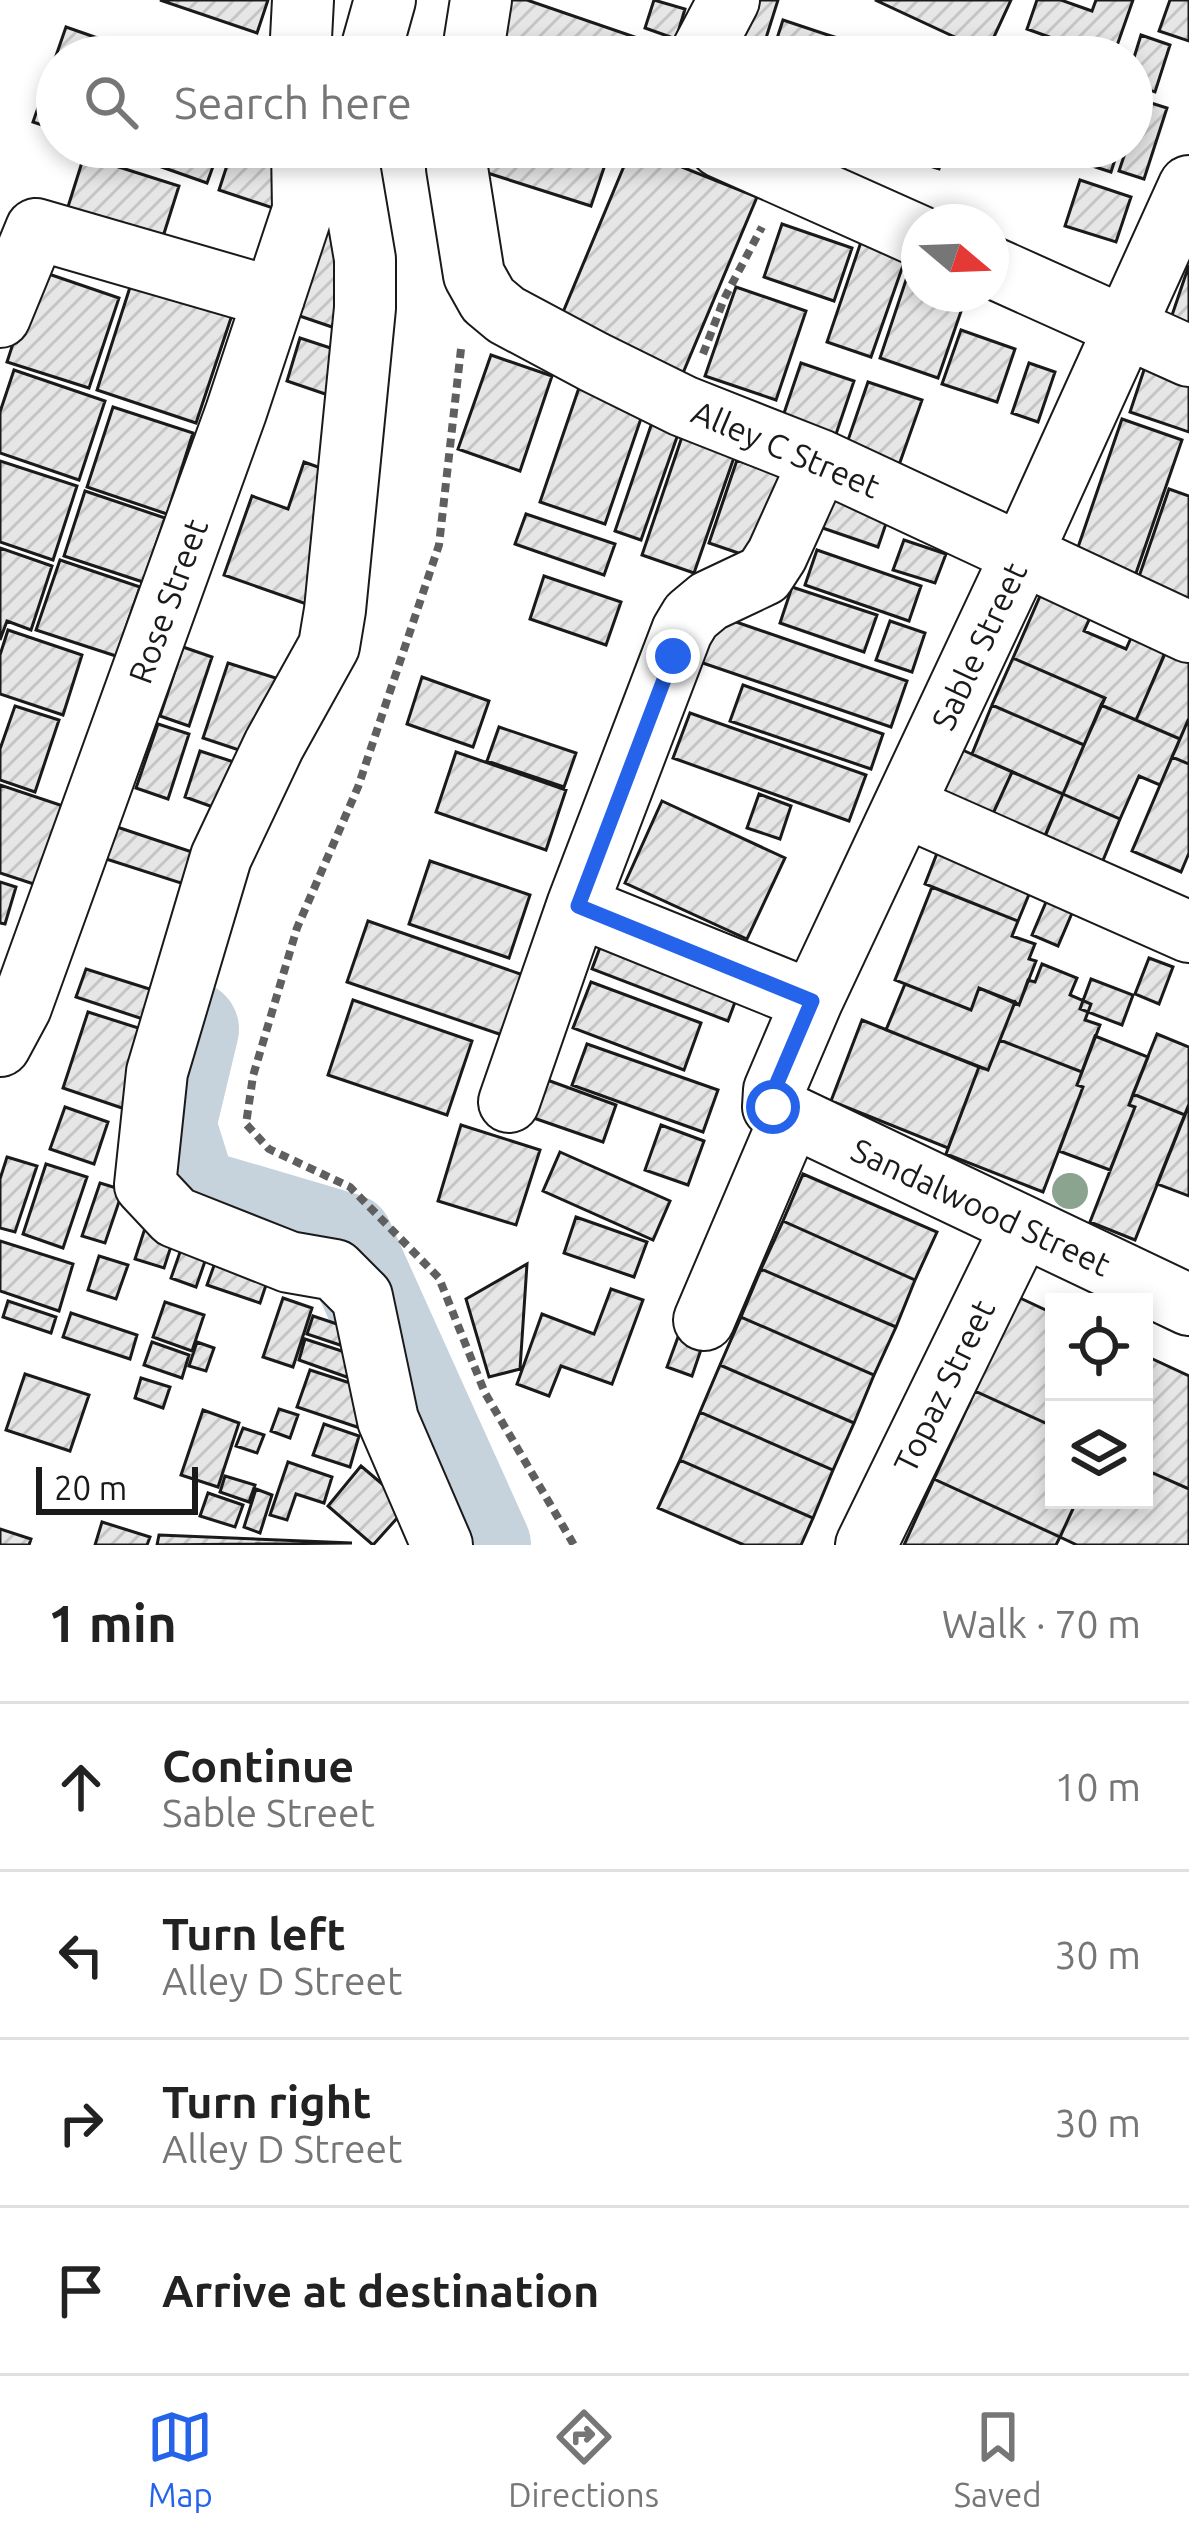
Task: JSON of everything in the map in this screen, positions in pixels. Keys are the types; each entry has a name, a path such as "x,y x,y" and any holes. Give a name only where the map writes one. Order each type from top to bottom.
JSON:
{"street":[{"path":"301,36 303,0"},
{"path":"375,36 385,0"},
{"path":"475,36 481,0"},
{"path":"710,36 729,0"},
{"name":"Rose Street","path":"0,1046 21,1007 236,412 303,210 302,168"},
{"path":"350,168 365,259 365,308 332,628 328,646 221,857 157,1072 145,1185 175,1217 289,1262 334,1270 362,1297 388,1420 442,1545"},
{"name":"Alley C Street","path":"457,168 474,275 488,300 506,315 683,406 820,460 1189,632"},
{"path":"766,168 901,228"},
{"name":"Sable Street","path":"704,1320 782,1112 774,1090 812,1001 1189,186"},
{"path":"0,317 36,229 274,298"},
{"path":"1009,275 1189,356"},
{"path":"509,1102 682,631 709,601 764,575 820,460"},
{"path":"904,806 1189,932"},
{"path":"578,906 812,1001"},
{"name":"Sandalwood Street","path":"782,1112 1189,1305"},
{"name":"Topaz Street","path":"866,1545 1022,1226"}],"path":[{"path":"683,406 724,299 788,178"},
{"path":"462,343 440,545 358,787 297,928 253,1076 246,1124 269,1149 350,1187 439,1278 485,1393 574,1545"}],"building":[{"path":"160,0 268,0 257,33"},
{"path":"503,0 527,0 632,36 497,36 491,34"},
{"path":"654,0 685,9 677,36 645,28"},
{"path":"734,0 778,0 767,36 723,36"},
{"path":"875,0 1011,0 994,36 953,36"},
{"path":"1037,0 1061,0 1092,11 1096,0 1133,0 1120,36 1047,36 1027,29"},
{"path":"1170,0 1189,0 1189,41 1159,31"},
{"path":"783,20 828,35 828,36 778,36"},
{"path":"66,27 92,36 63,36"},
{"path":"1153,39 1170,45 1153,91"},
{"path":"1153,104 1167,108 1153,151"},
{"path":"80,168 122,168 179,186 161,243 66,213"},
{"path":"164,168 212,168 207,183"},
{"path":"226,168 284,168 279,210 219,190"},
{"path":"479,168 604,168 591,206"},
{"path":"623,168 684,168 757,197 680,380 556,329"},
{"path":"1120,168 1148,168 1144,179"},
{"path":"1080,180 1131,197 1116,242 1065,226"},
{"path":"782,224 852,248 834,301 764,277"},
{"path":"315,227 361,242 332,327 288,312"},
{"path":"862,239 901,252 901,271 871,357 827,342"},
{"path":"1189,265 1189,341 1166,333"},
{"path":"37,270 119,298 89,388 7,362"},
{"path":"132,281 232,315 196,423 97,390"},
{"path":"736,287 806,311 776,400 705,376"},
{"path":"901,295 901,312 961,312 938,378 880,358"},
{"path":"961,330 1015,349 997,402 942,384"},
{"path":"300,338 352,355 337,398 287,381"},
{"path":"491,355 552,376 520,471 458,449"},
{"path":"801,363 854,381 833,443 780,425"},
{"path":"1029,363 1055,372 1038,422 1012,413"},
{"path":"1146,364 1189,379 1189,432 1130,412"},
{"path":"14,370 105,401 79,480 0,453 0,412"},
{"path":"582,379 647,401 605,524 540,502"},
{"path":"868,382 922,400 899,465 846,446"},
{"path":"113,407 193,433 167,514 87,487"},
{"path":"657,408 684,417 641,540 615,531"},
{"path":"1122,419 1182,440 1135,576 1075,556"},
{"path":"686,425 739,443 694,573 642,555"},
{"path":"737,460 782,476 753,558 709,543"},
{"path":"0,461 77,486 53,560 0,542"},
{"path":"304,462 343,476 315,607 224,575 252,496 288,509"},
{"path":"825,483 892,506 878,547 811,524"},
{"path":"1169,489 1189,496 1189,620 1131,600"},
{"path":"85,491 165,518 143,582 64,556"},
{"path":"526,514 615,544 604,575 515,544"},
{"path":"904,540 946,554 935,583 893,570"},
{"path":"0,548 52,566 31,630 7,621 0,640"},
{"path":"817,550 921,586 909,621 805,585"},
{"path":"60,560 140,587 116,656 36,630"},
{"path":"544,576 621,602 606,645 530,619"},
{"path":"792,587 877,615 864,652 780,623"},
{"path":"1044,587 1094,609 1084,631 1126,649 1136,627 1170,641 1136,720 1101,705 1105,698 1013,658"},
{"path":"710,613 907,681 891,727 694,660"},
{"path":"890,621 925,633 912,672 876,660"},
{"path":"8,630 82,655 63,715 0,694 0,655"},
{"path":"183,647 212,657 189,726 160,716"},
{"path":"1168,647 1189,657 1189,718 1180,739 1136,720"},
{"path":"1013,658 1105,698 1084,745 992,705"},
{"path":"228,663 282,680 257,756 203,738"},
{"path":"422,677 489,701 473,747 407,724"},
{"path":"743,685 883,734 871,769 730,721"},
{"path":"992,705 1084,745 1063,794 972,754"},
{"path":"1101,705 1180,739 1160,785 1139,776 1120,819 1063,794"},
{"path":"15,706 59,720 35,792 0,780 0,749"},
{"path":"690,713 866,775 849,821 673,758"},
{"path":"1189,718 1189,764 1172,757"},
{"path":"158,724 189,734 168,799 136,788"},
{"path":"499,727 576,753 564,787 487,761"},
{"path":"958,748 1012,772 990,820 937,796"},
{"path":"200,751 240,764 224,811 185,797"},
{"path":"456,752 566,790 546,850 436,812"},
{"path":"1172,757 1189,764 1189,853 1181,872 1132,851"},
{"path":"1012,772 1063,794 1042,842 990,820"},
{"path":"0,785 69,808 43,887 0,873"},
{"path":"759,794 791,806 780,839 747,828"},
{"path":"1063,794 1120,819 1099,870 1041,846"},
{"path":"662,801 785,858 747,939 625,883"},
{"path":"111,825 201,855 190,886 100,857"},
{"path":"943,838 1037,875 1018,921 925,884"},
{"path":"430,861 530,895 509,958 409,924"},
{"path":"0,882 16,887 5,924 0,923"},
{"path":"932,887 1018,921 1012,936 1035,944 1029,959 1036,961 1019,1005 979,988 971,1010 895,980"},
{"path":"1052,888 1078,899 1058,946 1032,935"},
{"path":"368,921 526,976 505,1036 347,982"},
{"path":"605,934 741,986 728,1021 592,969"},
{"path":"1149,958 1173,967 1159,1004 1135,994"},
{"path":"1042,964 1077,978 1070,995 1091,1004 1085,1020 1100,1025 1082,1072 1000,1040 1015,1002 1019,1005 1028,980 1035,982"},
{"path":"86,969 159,992 149,1021 76,997"},
{"path":"1091,979 1133,995 1122,1025 1080,1009"},
{"path":"591,982 701,1023 684,1070 573,1028"},
{"path":"905,984 971,1010 979,988 1015,1002 988,1070 886,1030"},
{"path":"353,1000 472,1041 447,1115 328,1075"},
{"path":"88,1012 151,1032 125,1109 63,1088"},
{"path":"862,1020 979,1067 948,1148 831,1101"},
{"path":"1157,1034 1189,1047 1185,1115 1133,1094"},
{"path":"1095,1036 1148,1057 1129,1105 1135,1107 1110,1170 1059,1151 1083,1087 1077,1085"},
{"path":"1000,1040 1082,1072 1077,1085 1083,1087 1043,1192 946,1154 979,1067 988,1070"},
{"path":"587,1044 718,1090 703,1132 572,1085"},
{"path":"539,1077 616,1105 603,1142 525,1115"},
{"path":"1133,1094 1185,1115 1135,1240 1090,1222 1135,1107 1129,1105"},
{"path":"1189,1104 1189,1196 1157,1184"},
{"path":"65,1107 108,1122 94,1164 50,1149"},
{"path":"461,1125 540,1150 516,1225 438,1201"},
{"path":"661,1125 704,1141 688,1185 645,1170"},
{"path":"560,1152 670,1201 653,1240 543,1191"},
{"path":"7,1157 37,1166 15,1232 0,1228 0,1179"},
{"path":"46,1164 87,1177 63,1248 23,1234"},
{"path":"803,1174 937,1232 915,1280 783,1221"},
{"path":"100,1183 123,1190 105,1243 82,1236"},
{"path":"576,1217 647,1242 634,1277 564,1253"},
{"path":"783,1221 915,1280 896,1327 761,1269"},
{"path":"146,1225 175,1234 164,1268 135,1259"},
{"path":"185,1238 210,1247 196,1287 171,1278"},
{"path":"0,1241 73,1264 59,1311 0,1291"},
{"path":"220,1249 272,1267 260,1303 207,1285"},
{"path":"99,1256 128,1265 116,1299 88,1290"},
{"path":"527,1264 520,1369 489,1377 466,1299"},
{"path":"761,1269 896,1327 874,1375 741,1317"},
{"path":"611,1289 643,1300 612,1384 561,1366 549,1396 517,1384 542,1314 594,1334"},
{"path":"1018,1297 1045,1310 1045,1423 975,1391"},
{"path":"283,1298 312,1308 293,1367 263,1357"},
{"path":"8,1301 56,1317 51,1333 3,1317"},
{"path":"165,1302 204,1315 192,1351 153,1337"},
{"path":"71,1313 137,1335 130,1359 63,1337"},
{"path":"313,1316 361,1332 355,1350 307,1334"},
{"path":"741,1317 874,1375 854,1423 720,1365"},
{"path":"685,1318 709,1326 692,1376 667,1367"},
{"path":"305,1339 363,1358 355,1380 299,1360"},
{"path":"152,1342 189,1355 182,1378 144,1365"},
{"path":"197,1342 214,1348 206,1371 189,1366"},
{"path":"1153,1359 1189,1376 1189,1489 1153,1473"},
{"path":"720,1365 854,1423 833,1470 700,1412"},
{"path":"310,1370 378,1392 366,1430 297,1407"},
{"path":"25,1374 89,1395 70,1451 6,1430"},
{"path":"141,1378 170,1387 163,1408 135,1398"},
{"path":"975,1391 1045,1423 1045,1509 1073,1509 1060,1537 934,1479"},
{"path":"279,1409 298,1415 290,1438 271,1431"},
{"path":"203,1410 239,1423 218,1487 181,1475"},
{"path":"700,1412 833,1470 813,1518 680,1460"},
{"path":"324,1424 359,1436 350,1467 313,1455"},
{"path":"243,1428 264,1435 257,1453 236,1446"},
{"path":"680,1460 813,1518 801,1545 744,1545 658,1508"},
{"path":"288,1462 332,1477 324,1503 296,1494 287,1520 270,1515"},
{"path":"361,1466 408,1506 373,1545 328,1506"},
{"path":"1153,1473 1189,1489 1189,1545 1077,1545 1060,1537 1073,1509 1153,1509"},
{"path":"225,1476 255,1485 249,1502 220,1492"},
{"path":"934,1479 1060,1537 1056,1545 904,1545"},
{"path":"256,1489 272,1495 260,1533 244,1527"},
{"path":"208,1493 243,1505 235,1527 200,1516"},
{"path":"102,1522 150,1537 147,1545 95,1545"},
{"path":"0,1529 31,1539 29,1545 0,1545"},
{"path":"159,1535 352,1543 157,1545"}],"waterway":[{"path":"191,1029 168,1125 190,1195 346,1241 483,1545"}],"route":[{"path":"673,656 578,906 812,1001 774,1090 773,1107"}]}
